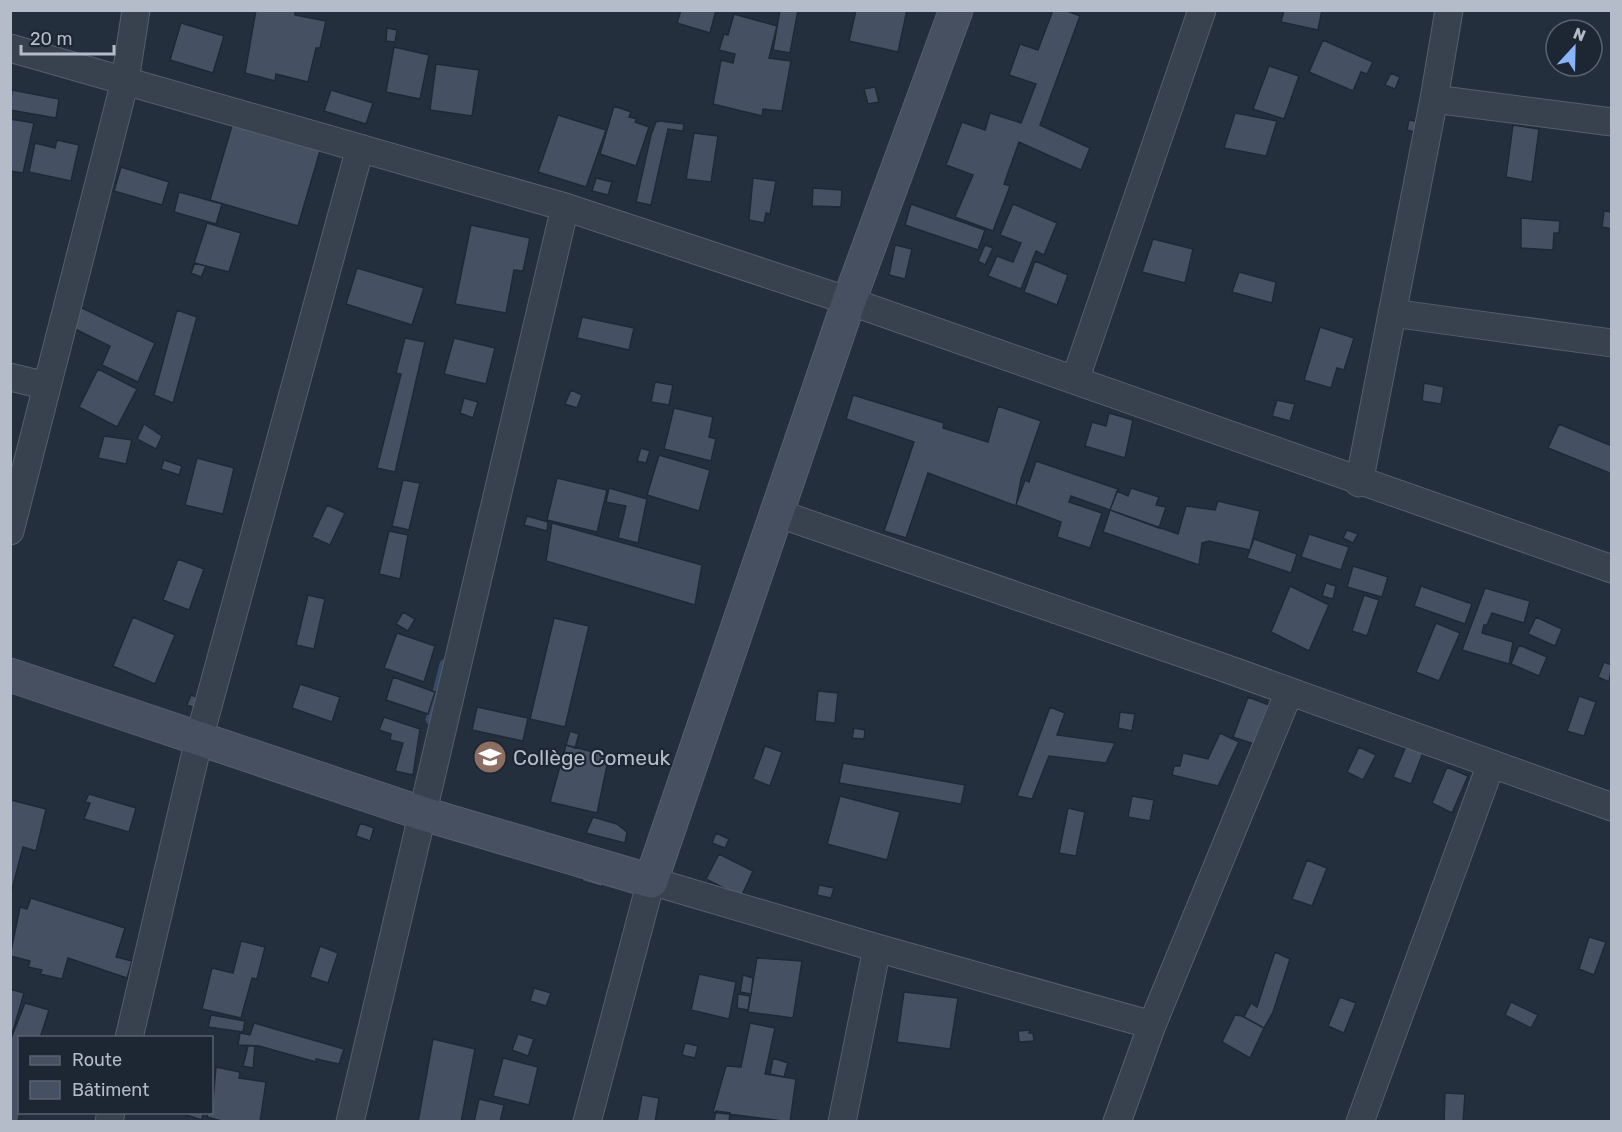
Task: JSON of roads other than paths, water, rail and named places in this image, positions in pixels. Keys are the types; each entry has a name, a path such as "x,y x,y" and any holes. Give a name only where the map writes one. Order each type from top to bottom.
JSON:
{"main road":[{"path":"10,675 424,814 651,880 849,301 957,10"}],"street":[{"path":"10,531 125,81 136,10"},
{"path":"1075,380 1202,10"},
{"path":"1359,483 1434,99 1449,10"},
{"path":"10,48 565,207 849,301 1359,483 1611,569"},
{"path":"1434,99 1611,122"},
{"path":"129,1036 199,739 360,148"},
{"path":"350,1122 565,207"},
{"path":"1392,313 1611,343"},
{"path":"10,376 47,386"},
{"path":"777,513 1611,807"},
{"path":"1117,1122 1152,1024 1289,692"},
{"path":"1360,1122 1491,764"},
{"path":"587,1122 651,880 877,948 1152,1024"},
{"path":"842,1122 877,948"}],"waterway":[{"path":"430,720 444,664"}],"place":[{"name":"Collège Comeuk","path":"490,757"}]}
